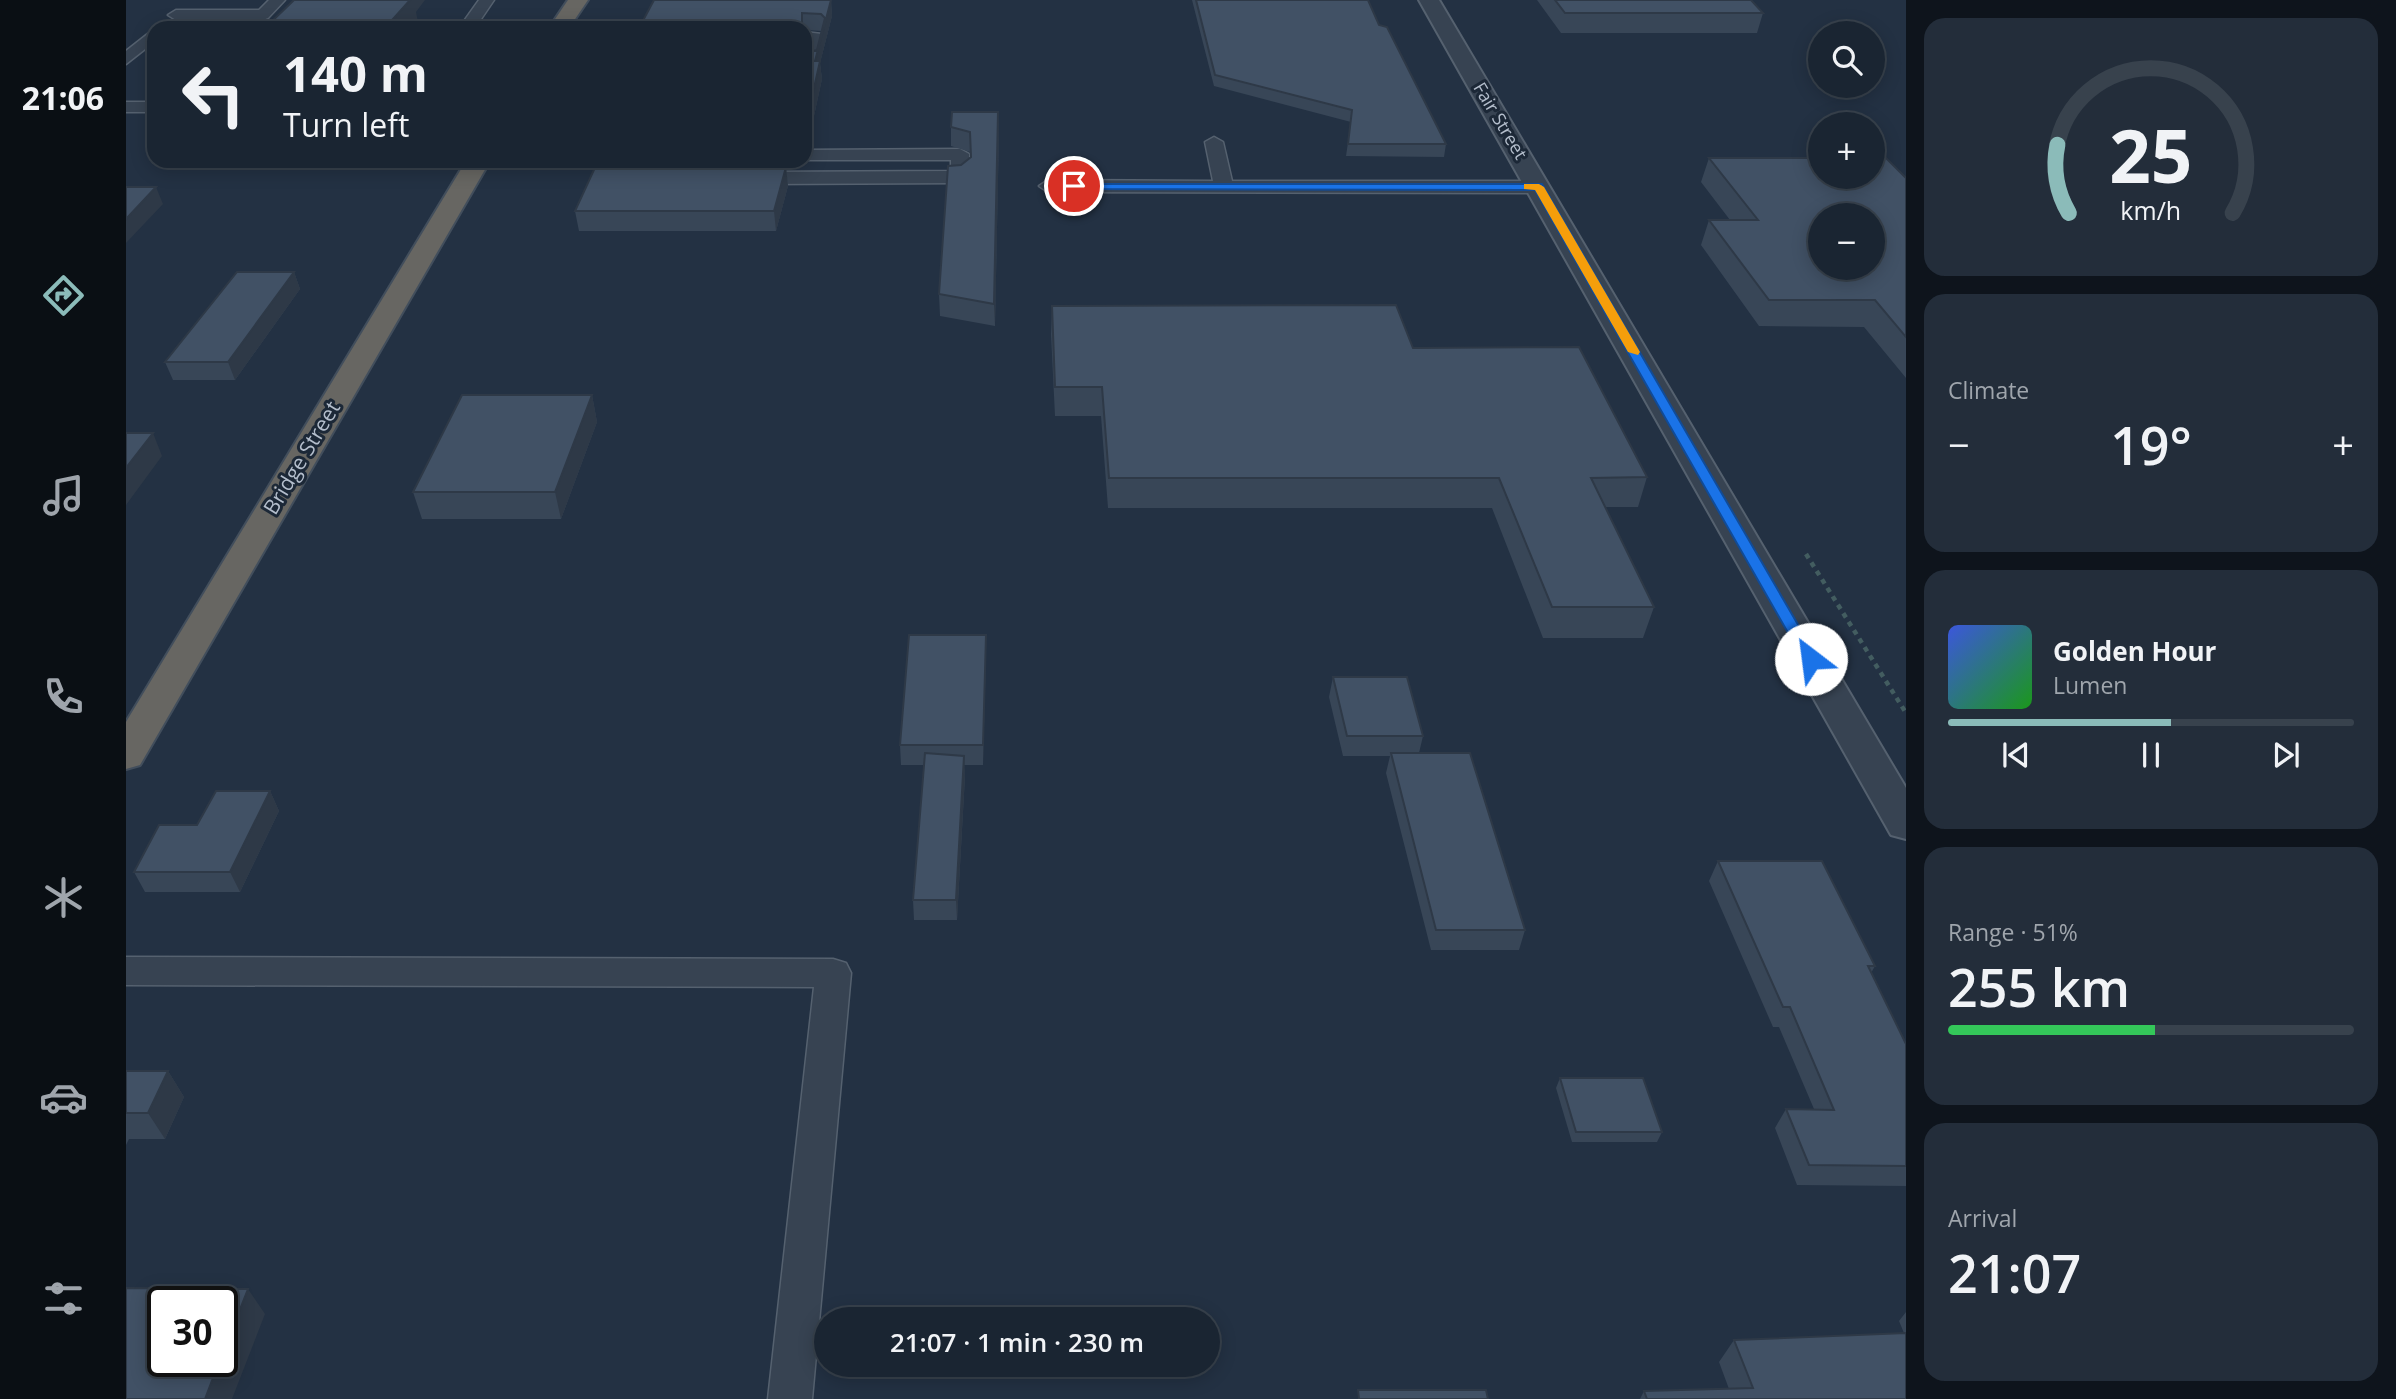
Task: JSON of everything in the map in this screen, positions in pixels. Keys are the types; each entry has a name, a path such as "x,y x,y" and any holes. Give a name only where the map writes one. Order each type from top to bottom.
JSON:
{"highway":[{"path":"564,21 578,0"},
{"name":"Bridge Street","path":"126,755 474,168"}],"street":[{"name":"Fair Street","path":"1429,0 1906,824"}],"lane":[{"path":"169,21 193,0"},
{"path":"176,15 263,15 278,0"},
{"path":"472,21 488,0"},
{"path":"812,37 816,37 812,51"},
{"path":"126,59 147,40"},
{"path":"126,107 147,107"},
{"path":"1214,142 1224,186"},
{"path":"680,168 676,178 960,177 960,154 812,155"},
{"path":"1048,186 1539,187"},
{"path":"126,971 833,973 790,1399"}],"path":[{"path":"1803,549 1906,713"}],"building":[{"path":"294,0 410,0 391,21 272,21"},
{"path":"654,0 831,0 815,61 820,61 812,97 812,51 817,50 825,18 821,14 802,13 802,21 643,21"},
{"path":"1196,0 1368,0 1379,25 1387,27 1446,144 1348,144 1352,110 1215,75"},
{"path":"1555,0 1751,0 1763,13 1565,13"},
{"path":"952,112 998,112 994,304 939,294 948,166 961,165 971,157 970,132 951,127"},
{"path":"1709,158 1808,158 1808,189 1885,189 1886,158 1906,178 1906,337 1875,300 1769,300 1709,220 1758,220"},
{"path":"595,168 786,168 774,211 575,211"},
{"path":"126,187 156,187 126,219"},
{"path":"237,272 294,272 228,362 165,362"},
{"path":"1396,305 1413,348 1579,347 1647,477 1591,478 1654,607 1552,607 1499,478 1109,478 1102,387 1055,387 1052,306"},
{"path":"462,395 592,395 555,492 413,492"},
{"path":"126,433 153,433 126,468"},
{"path":"909,635 986,635 983,745 900,745"},
{"path":"1333,677 1407,677 1423,736 1347,736"},
{"path":"925,753 964,756 956,900 913,900"},
{"path":"1391,753 1470,753 1525,930 1436,930"},
{"path":"216,791 270,791 230,872 134,872 159,825 197,825"},
{"path":"1718,861 1822,861 1875,966 1868,966 1906,1044 1906,1166 1809,1165 1786,1109 1834,1110 1790,1007 1783,1007"},
{"path":"126,1071 168,1071 148,1113 126,1113"},
{"path":"1560,1078 1643,1078 1662,1132 1576,1132"},
{"path":"126,1288 147,1288 147,1377 213,1377 205,1399 126,1399"},
{"path":"238,1289 248,1289 238,1314"},
{"path":"1906,1333 1906,1399 1647,1399 1644,1391 1753,1388 1734,1340"},
{"path":"1358,1390 1486,1390 1488,1399 1359,1399"}],"slow traffic":[{"path":"1528,187 1539,187 1634,352"}],"route":[{"path":"1074,186 1539,187 1811,659"}]}
